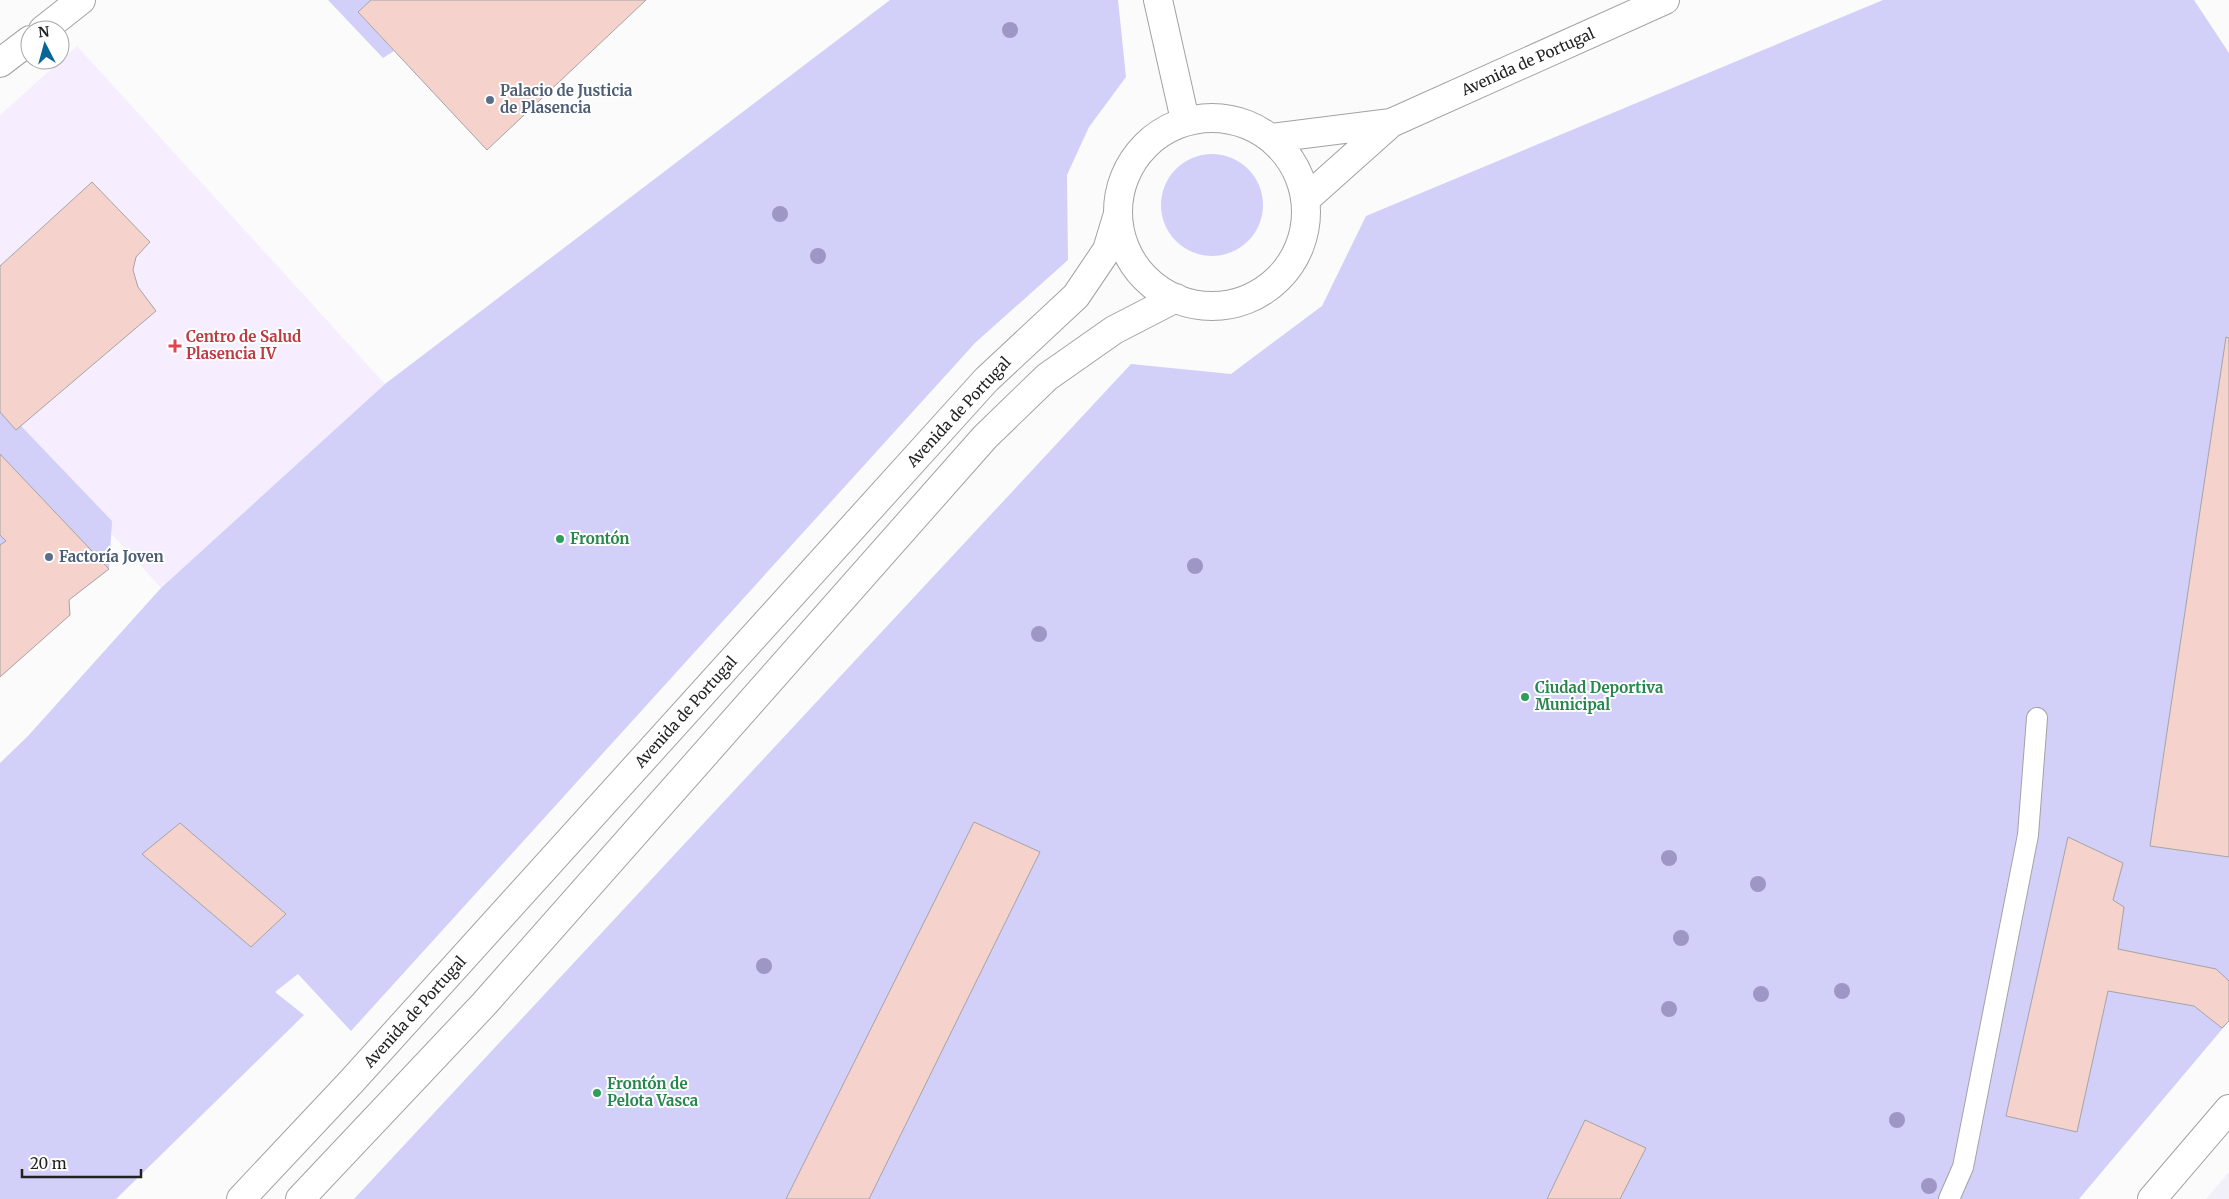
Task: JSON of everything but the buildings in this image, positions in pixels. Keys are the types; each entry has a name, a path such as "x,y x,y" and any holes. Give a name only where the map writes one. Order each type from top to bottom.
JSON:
{"main road":[{"path":"56,20 82,0"},
{"path":"1158,0 1185,120"},
{"name":"Avenida de Portugal","path":"1272,138 1391,123 1665,0"},
{"path":"0,63 20,48"},
{"path":"1212,116 1238,120 1262,130 1272,138 1283,148 1307,198 1304,236 1296,257 1278,281 1252,298 1223,306 1193,305 1165,294 1141,275 1124,248 1117,217 1121,185 1134,157 1156,135 1185,120 1212,116"},
{"name":"Avenida de Portugal","path":"1307,198 1391,123"},
{"name":"Avenida de Portugal","path":"241,1199 351,1082 986,380 1076,296 1107,250 1117,217"},
{"path":"300,1199 485,1003 985,437 1047,377 1114,330 1176,298"},
{"path":"2152,1199 2229,1109"}],"lane":[{"path":"1949,1199 1963,1167 2028,834 2037,718"}],"shaded area":[{"path":"328,0 371,0 358,12 394,51 383,58"},
{"path":"890,0 1118,0 1126,77 1089,127 1067,175 1068,260 975,343 351,1031 298,974 275,992 304,1015 116,1199 0,1199 0,763 28,736 161,588 385,384"},
{"name":"Ciudad Deportiva Municipal","path":"1883,0 2194,0 2229,53 2229,1021 2079,1199 354,1199 1131,364 1231,374 1322,306 1366,216"},
{"name":"Centro de Salud Plasencia IV","path":"77,46 385,384 161,588 0,412 0,115 50,70 70,70 70,52"},
{"path":"1212,154 1222,155 1241,162 1255,176 1262,195 1262,215 1255,234 1241,248 1222,255 1212,256 1202,255 1183,248 1169,234 1162,215 1161,205 1162,195 1169,176 1183,162 1202,155"},
{"name":"Factoría Joven","path":"0,404 112,521 109,569 69,600 70,615 0,677"},
{"path":"2229,1172 2229,1199 2206,1199"}],"place":[{"name":"Palacio de Justicia de Plasencia","path":"490,100"},
{"name":"Centro de Salud Plasencia IV","path":"175,346"},
{"name":"Frontón","path":"560,539"},
{"name":"Factoría Joven","path":"49,557"},
{"name":"Ciudad Deportiva Municipal","path":"1525,697"},
{"name":"Frontón de Pelota Vasca","path":"597,1093"}]}
